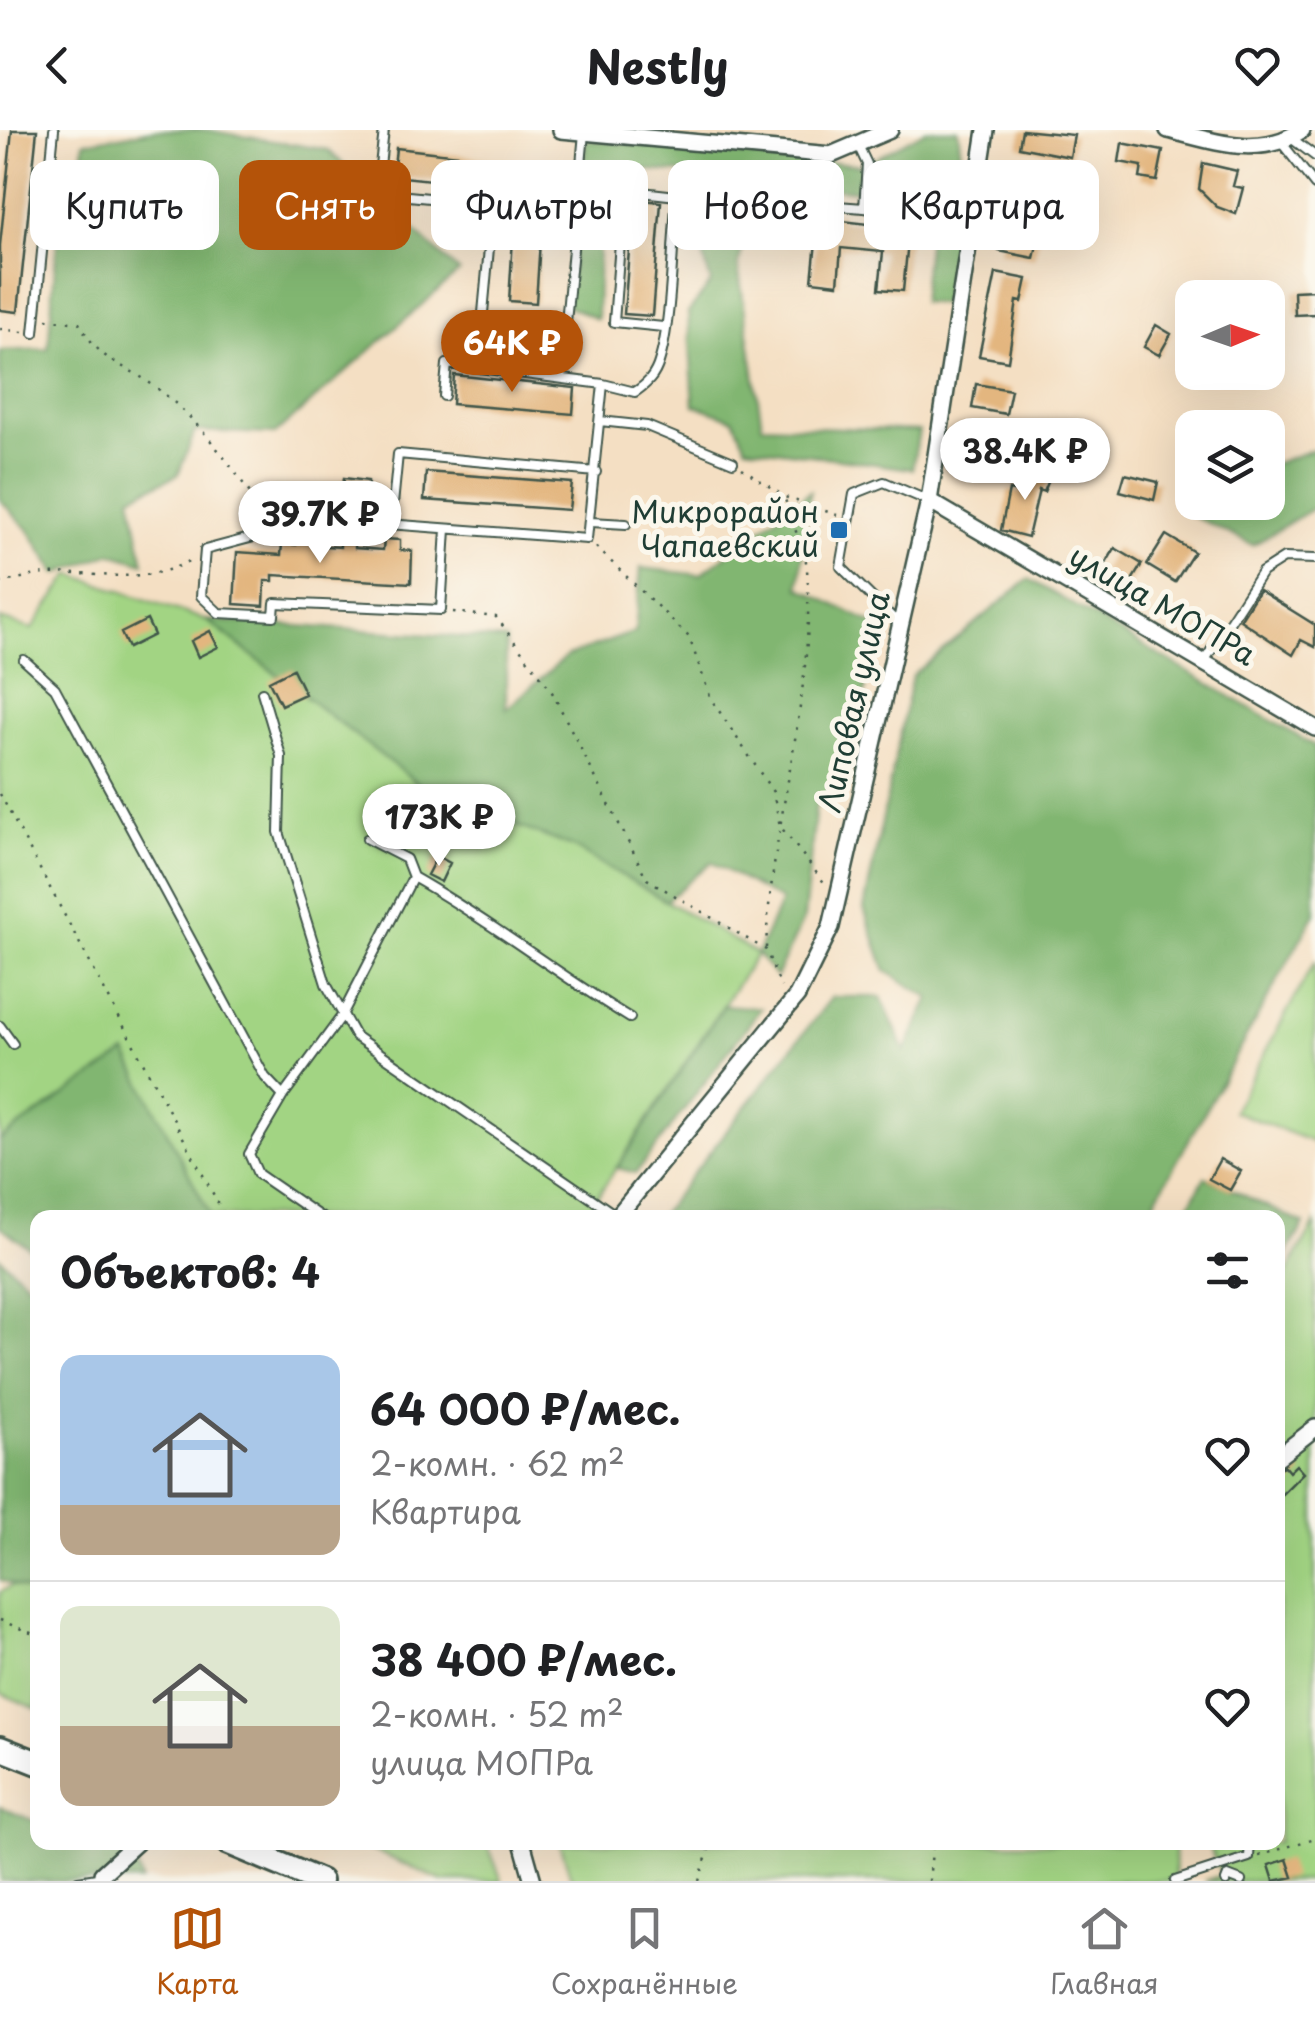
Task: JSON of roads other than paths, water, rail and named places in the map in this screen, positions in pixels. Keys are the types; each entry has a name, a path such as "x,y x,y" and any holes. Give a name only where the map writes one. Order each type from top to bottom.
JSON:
{"main road":[{"path":"0,1748 30,1760"},
{"path":"246,1850 320,1881"}],"street":[{"path":"561,130 831,156 890,130"},
{"name":"Липовая улица","path":"622,1210 797,996 830,927 928,501 986,130"},
{"path":"1168,130 1245,148 1291,136"},
{"name":"улица МОПРа","path":"928,501 1315,728"},
{"path":"1285,1452 1315,1428"},
{"path":"103,1878 129,1850"},
{"path":"524,1850 533,1881"}],"lane":[{"path":"34,333 54,130"},
{"path":"384,130 377,193 431,198"},
{"path":"580,160 584,131"},
{"path":"1291,136 1315,156"},
{"path":"1291,136 1315,185"},
{"path":"858,145 866,160"},
{"path":"444,396 446,364 561,375 635,392 649,384 660,361 664,328 677,196 624,190 614,322 664,328"},
{"path":"844,206 864,208"},
{"path":"478,366 489,250"},
{"path":"561,375 571,250"},
{"path":"446,529 441,610 275,602 274,616 219,613 201,596 205,550 321,518 587,539 604,384"},
{"path":"600,421 647,426 733,462"},
{"path":"391,525 398,454 596,472"},
{"path":"902,627 842,567 854,494 884,482 928,501"},
{"path":"591,522 626,524"},
{"path":"1203,662 1262,572 1284,558 1315,559"},
{"path":"24,660 55,688 265,1077 283,1096"},
{"path":"262,692 281,756 279,832 326,984 341,1017 356,1036 606,1210"},
{"path":"367,839 406,859 414,877 482,916 549,968 630,1018"},
{"path":"311,1210 251,1166 252,1145 341,1017 414,877"},
{"path":"0,1026 13,1044"},
{"path":"1175,1881 1249,1857 1249,1850"},
{"path":"1226,1881 1228,1876 1241,1881"},
{"path":"78,1881 103,1878"}],"place":[{"name":"Микрорайон Чапаевский","path":"839,530"}]}
